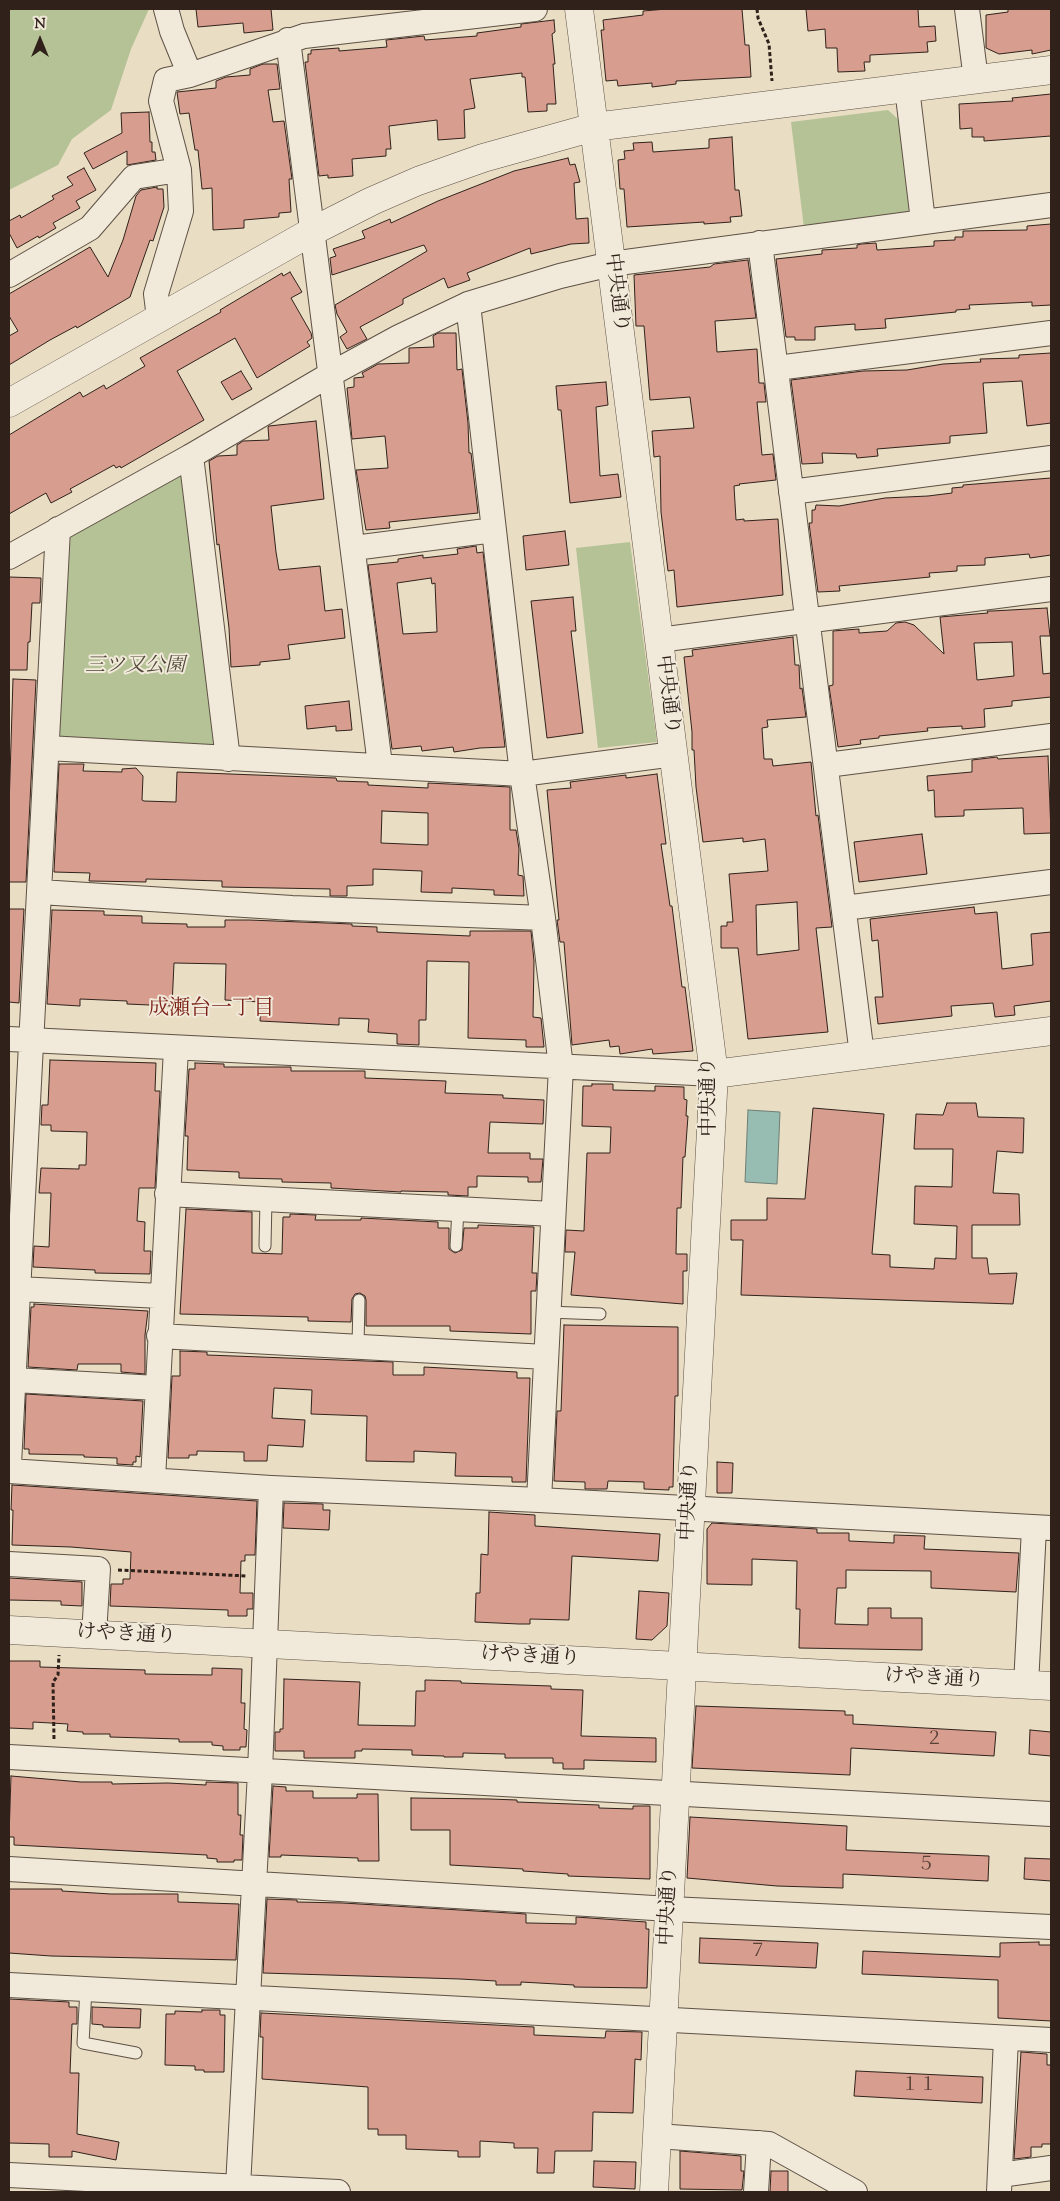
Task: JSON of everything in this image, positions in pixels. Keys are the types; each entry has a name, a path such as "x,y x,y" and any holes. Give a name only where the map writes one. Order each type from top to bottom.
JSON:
{"street":[{"path":"166,9 172,31 190,74"},
{"path":"160,318 156,294 181,211 179,170 161,102 166,80 190,74 304,36 457,13 536,9"},
{"name":"中央通り","path":"579,9 714,1074 654,2192"},
{"path":"968,9 976,80"},
{"path":"288,40 354,548 380,766"},
{"path":"9,403 313,231 372,201 418,181 482,158 594,127 1051,70"},
{"path":"907,88 923,221"},
{"path":"9,275 90,228 134,176 179,170"},
{"path":"9,556 191,456 331,374 400,337 468,304 560,276 612,264 1051,205"},
{"path":"760,243 862,1056"},
{"path":"468,304 522,774 543,918 561,1067 552,1214 539,1500"},
{"path":"777,368 1051,333"},
{"path":"191,456 228,759"},
{"path":"792,492 1051,458"},
{"path":"9,1464 18,1289 20,1039 40,892 58,529"},
{"path":"354,548 494,530"},
{"path":"659,640 807,619 1051,589"},
{"path":"827,765 1051,736"},
{"path":"47,748 522,774 674,754"},
{"path":"844,908 1051,882"},
{"path":"40,892 292,908 543,918"},
{"path":"20,1039 714,1074 1051,1031"},
{"path":"153,1479 161,1296 176,1048"},
{"path":"167,1194 552,1214"},
{"path":"18,1289 161,1296"},
{"path":"159,1336 546,1357"},
{"path":"14,1380 157,1388"},
{"path":"9,1471 271,1488 539,1500 691,1510 1042,1528 1039,1685"},
{"path":"238,2187 260,1772 271,1488"},
{"path":"9,1564 98,1569 94,1634"},
{"name":"けやき通り","path":"9,1630 1039,1685"},
{"path":"9,1758 1051,1814"},
{"path":"9,1869 670,1909 1051,1927"},
{"path":"9,1985 1051,2040"},
{"path":"1006,2038 999,2183 1051,2168"},
{"path":"657,2136 769,2144 855,2192"},
{"path":"756,2192 759,2143"},
{"path":"9,2176 65,2185 177,2189 238,2187 338,2192"}],"lane":[{"path":"264,1246 266,1199"},
{"path":"456,1246 458,1209"},
{"path":"358,1346 359,1300"},
{"path":"548,1312 600,1314"},
{"path":"86,1989 83,2043 136,2053"}],"path":[{"path":"757,9 758,18 769,44 772,89"},
{"path":"130,1571 229,1575"},
{"path":"53,1760 55,1717 52,1711 53,1682 58,1675 59,1652"}],"green space":[{"path":"9,9 149,9 131,49 111,110 72,139 58,165 9,190"},
{"path":"888,110 900,121 913,215 804,228 791,122"},
{"name":"三ツ又公園","path":"176,473 185,476 218,742 212,748 56,736 71,532"},
{"path":"630,542 657,742 598,748 576,548"}],"water":[{"path":"748,1110 780,1112 777,1184 745,1182"}],"building":[{"path":"196,9 271,9 273,30 244,33 243,23 198,27"},
{"path":"667,9 742,9 745,45 749,45 751,77 676,81 676,84 652,87 652,83 618,86 617,80 606,81 601,30 604,30 603,20 643,15 643,11"},
{"path":"806,9 918,9 919,27 935,26 936,41 927,42 928,52 870,55 870,62 864,62 865,71 838,72 837,48 826,48 825,29 808,31"},
{"path":"1008,9 1051,9 1051,50 1032,54 1032,50 999,54 986,48 986,15 1008,12"},
{"path":"554,20 555,32 552,34 556,104 547,104 547,111 528,112 525,77 522,77 522,73 470,79 475,108 464,110 465,138 438,140 437,120 389,126 391,149 386,149 386,156 352,159 353,176 328,178 328,175 319,176 305,62 308,62 308,54 311,54 311,50 339,48 339,51 387,47 386,40 424,36 425,40 477,36 477,33 521,27 521,24"},
{"path":"263,64 277,64 280,89 268,90 273,122 284,121 292,179 289,179 291,212 279,213 279,217 244,220 244,228 213,230 212,188 202,189 198,150 195,150 189,113 180,114 177,92 216,88 216,81 226,77 250,75 250,69"},
{"path":"1051,94 1051,136 984,141 984,137 972,137 972,128 960,129 959,104 1013,101 1012,98"},
{"path":"149,112 150,142 152,142 152,152 155,152 156,160 127,165 127,151 93,169 84,153 122,133 121,113"},
{"path":"732,137 735,190 739,190 742,216 730,217 731,222 627,227 624,189 620,189 618,160 625,159 624,151 634,150 633,143 652,142 653,152 709,148 709,139"},
{"path":"568,158 570,165 575,164 580,182 574,183 576,219 588,218 589,243 571,244 531,254 530,248 467,273 470,280 448,288 444,278 403,299 403,304 360,327 367,339 347,349 340,337 347,332 337,314 335,305 427,251 424,245 332,275 330,258 336,256 333,249 365,238 362,231 390,219 391,223 438,201 514,171"},
{"path":"84,168 96,190 76,201 80,208 53,223 56,228 17,248 9,233 9,221 20,215 21,218 54,199 52,196 73,185 67,177"},
{"path":"157,187 157,189 163,189 164,207 153,241 150,240 130,297 77,328 76,326 50,340 9,365 9,336 18,331 9,316 9,294 90,247 108,277 123,240 136,196 141,190"},
{"path":"1051,224 1051,305 1032,306 1032,302 969,305 970,309 956,310 956,312 885,319 886,328 855,330 855,324 815,327 815,340 795,340 795,337 786,337 776,259 822,254 822,250 857,248 857,245 861,244 876,243 877,250 934,246 934,241 955,240 955,237 963,237 963,231 1027,230 1027,226"},
{"path":"748,260 756,318 715,321 717,352 757,349 759,383 764,383 766,402 757,402 762,455 773,454 776,480 734,486 736,520 778,519 783,595 677,607 674,570 668,571 661,512 660,456 654,457 652,431 694,428 690,397 650,400 644,326 636,326 634,275 710,267 714,264"},
{"path":"290,272 302,292 291,298 311,333 312,338 307,342 310,346 257,378 235,338 177,371 204,420 121,468 120,466 116,468 114,465 70,489 72,492 51,503 46,493 9,514 9,435 80,392 83,397 104,385 106,389 145,366 140,358 221,312 220,310 282,273 283,276"},
{"path":"438,333 456,333 457,370 462,369 469,453 471,453 478,513 389,522 390,528 366,530 356,470 388,468 385,436 352,439 347,388 354,387 354,378 364,377 362,373 378,364 409,363 409,348 434,347 433,336"},
{"path":"1051,353 1051,423 1027,426 1022,381 983,383 987,433 950,436 950,443 877,449 878,456 857,458 856,454 822,453 823,463 802,464 791,380 863,371 907,370 943,364 981,362 980,359 1019,358 1019,355"},
{"path":"241,371 252,389 232,400 221,382"},
{"path":"606,382 608,405 596,407 600,476 618,474 621,497 570,503 561,410 558,410 556,386"},
{"path":"316,421 324,499 271,506 276,552 279,570 320,566 325,611 342,609 345,638 288,645 290,659 260,662 260,665 231,667 229,628 219,544 217,545 209,461 218,456 237,455 237,445 243,441 269,440 269,426"},
{"path":"1051,478 1051,555 1030,558 1029,554 985,558 985,565 957,566 957,571 929,573 930,577 839,586 840,591 818,592 809,523 812,523 812,510 815,510 816,505 839,506 885,498 928,496 952,493 952,488 963,487 963,485"},
{"path":"565,531 569,565 526,570 523,536"},
{"path":"476,546 477,553 483,552 505,747 454,752 453,747 422,751 421,746 392,749 368,565 398,562 398,559 423,555 423,558 458,554 457,549","holes":["431,578 432,584 435,583 437,632 403,634 397,583"]},
{"path":"9,577 41,578 40,603 32,603 27,670 9,670"},
{"path":"573,597 576,631 571,631 583,733 547,738 531,601"},
{"path":"1047,608 1050,636 1040,636 1043,674 1051,673 1051,697 1012,701 1012,706 984,709 985,727 962,729 962,726 927,728 928,731 879,736 879,738 860,740 861,744 838,747 829,686 833,685 833,631 859,629 859,633 887,631 896,623 905,622 914,625 944,654 940,617 988,613 987,611","holes":["1012,642 1014,676 977,680 974,643"]},
{"path":"793,637 795,665 799,665 800,689 802,688 806,717 767,720 768,727 762,728 764,759 772,759 773,766 811,762 816,816 818,815 832,927 816,928 828,1032 748,1039 738,948 721,948 721,926 727,926 727,922 733,922 729,874 768,871 765,839 743,842 743,838 703,842 696,787 694,750 692,750 692,732 684,657 693,656 692,650","holes":["797,902 799,950 757,955 756,905"]},
{"path":"13,679 36,680 26,882 9,882"},
{"path":"349,701 352,730 336,731 336,726 307,729 305,706"},
{"path":"1048,756 1051,833 1024,834 1023,808 964,810 964,816 935,817 934,790 928,791 927,776 972,772 972,760 997,757 998,759"},
{"path":"59,764 84,764 83,771 122,772 122,769 136,768 143,776 142,800 144,801 176,802 177,772 336,778 337,781 368,782 368,785 428,788 428,783 510,787 510,830 516,830 519,849 518,875 523,876 524,896 494,895 494,890 452,888 452,893 421,892 422,871 373,869 373,885 347,886 347,896 330,896 330,889 222,887 222,881 146,879 146,882 89,881 90,873 54,872","holes":["382,811 428,813 428,845 381,843"]},
{"path":"657,774 666,844 661,844 670,906 672,906 682,987 685,987 693,1051 653,1054 652,1049 620,1054 619,1046 610,1047 609,1040 572,1045 564,942 560,942 557,920 559,920 547,790 571,788 570,782 626,775 626,778"},
{"path":"922,834 927,874 859,882 854,842"},
{"path":"974,907 975,914 997,912 1002,969 1033,965 1031,934 1051,932 1051,1001 1014,1006 1015,1015 995,1017 993,1003 951,1006 952,1016 878,1024 875,997 883,997 878,940 872,941 870,919"},
{"path":"9,909 24,909 19,1003 9,1002"},
{"path":"52,910 104,911 104,915 142,916 142,923 187,924 187,927 225,927 225,920 249,920 352,924 352,926 377,927 377,932 470,936 470,931 531,931 534,961 533,1017 541,1018 544,1047 526,1047 526,1040 468,1038 469,962 427,961 426,1020 419,1020 419,1045 397,1044 397,1034 368,1032 369,1019 339,1018 339,1025 260,1021 261,1002 225,1000 226,964 174,963 172,1006 127,1004 127,1001 80,999 80,1006 47,1004"},
{"path":"50,1060 156,1063 155,1091 160,1091 155,1188 139,1188 137,1221 145,1222 144,1251 151,1251 150,1274 95,1273 95,1270 33,1267 34,1246 49,1247 51,1193 39,1193 41,1168 79,1169 79,1165 86,1165 87,1132 51,1131 51,1125 41,1125 42,1105 48,1105"},
{"path":"195,1063 224,1064 224,1067 291,1067 291,1071 365,1071 365,1078 446,1081 445,1093 503,1095 503,1098 544,1100 543,1124 490,1122 488,1153 530,1153 530,1159 543,1159 541,1182 528,1182 528,1177 477,1176 477,1187 468,1187 468,1196 448,1195 448,1192 401,1192 331,1188 331,1183 282,1182 282,1179 239,1178 239,1172 187,1170 188,1136 185,1136 189,1069 195,1069"},
{"path":"592,1084 613,1084 613,1090 655,1091 655,1086 684,1087 684,1099 687,1100 686,1116 688,1116 685,1157 683,1157 681,1208 677,1208 676,1254 687,1254 687,1271 683,1271 683,1304 571,1295 575,1252 565,1252 566,1230 584,1231 587,1153 610,1153 611,1127 582,1126 583,1086 592,1086"},
{"path":"947,1103 976,1103 978,1117 1024,1118 1023,1153 997,1151 993,1193 1019,1194 1020,1225 972,1225 972,1258 987,1258 989,1274 1017,1273 1013,1304 741,1295 743,1240 731,1240 731,1220 767,1220 767,1198 805,1199 813,1108 884,1114 872,1254 890,1255 890,1267 934,1269 935,1258 956,1259 957,1226 914,1224 915,1186 952,1187 953,1149 914,1149 916,1114 943,1115"},
{"path":"186,1209 252,1212 252,1253 282,1254 283,1217 290,1217 290,1214 316,1215 315,1220 361,1220 361,1218 438,1222 438,1228 449,1228 449,1249 455,1253 462,1250 464,1228 478,1228 478,1225 534,1227 532,1273 537,1273 536,1291 531,1291 531,1334 450,1331 450,1326 366,1326 366,1300 365,1296 360,1293 355,1294 352,1299 351,1322 308,1321 308,1317 180,1314"},
{"path":"34,1304 148,1311 145,1335 145,1374 121,1372 121,1364 78,1364 77,1370 28,1367 31,1307 34,1307"},
{"path":"564,1325 678,1327 678,1396 675,1396 673,1487 669,1487 669,1490 644,1489 644,1482 608,1481 607,1489 585,1489 585,1482 554,1481 557,1411 561,1411"},
{"path":"180,1351 207,1352 207,1355 393,1362 393,1375 424,1375 424,1367 517,1372 517,1378 530,1378 526,1482 512,1482 512,1477 455,1476 456,1453 414,1451 414,1462 366,1461 367,1416 311,1414 312,1390 274,1388 272,1418 305,1420 303,1447 268,1445 267,1461 244,1461 244,1452 197,1451 197,1455 189,1455 189,1458 168,1458 172,1376 180,1376"},
{"path":"26,1394 143,1401 140,1457 136,1456 136,1462 133,1462 133,1465 117,1464 117,1458 29,1454 29,1449 24,1449"},
{"path":"717,1462 733,1463 732,1493 717,1493"},
{"path":"12,1485 257,1501 255,1555 245,1555 245,1561 241,1561 240,1593 253,1593 253,1609 247,1609 247,1616 228,1616 228,1610 110,1606 111,1584 123,1584 123,1579 130,1579 131,1552 12,1545"},
{"path":"284,1503 323,1504 323,1510 330,1510 329,1530 283,1528"},
{"path":"489,1512 535,1515 535,1526 660,1534 658,1561 572,1556 569,1620 530,1619 530,1624 475,1622 476,1593 480,1593 481,1554 488,1555"},
{"path":"712,1523 817,1529 817,1533 849,1533 849,1541 894,1543 894,1535 925,1536 924,1549 1019,1553 1016,1592 931,1588 931,1571 846,1570 846,1588 837,1588 835,1624 868,1625 868,1608 891,1608 891,1618 922,1618 922,1650 799,1648 800,1609 796,1609 797,1561 752,1559 752,1585 707,1584 707,1529"},
{"path":"9,1578 82,1582 82,1606 61,1605 61,1601 9,1600"},
{"path":"639,1591 669,1593 667,1626 652,1640 636,1639"},
{"path":"9,1661 40,1661 40,1667 145,1670 145,1674 212,1675 212,1668 242,1669 241,1703 245,1703 244,1729 247,1730 246,1747 240,1747 240,1750 223,1750 223,1746 212,1745 212,1742 179,1742 179,1739 110,1737 110,1734 83,1734 83,1732 67,1731 68,1724 33,1722 33,1729 9,1728"},
{"path":"284,1679 360,1682 358,1725 415,1726 416,1691 425,1691 425,1680 551,1686 551,1689 583,1690 581,1736 656,1738 656,1762 584,1760 584,1769 563,1769 563,1763 553,1763 553,1758 505,1758 505,1754 463,1753 463,1757 444,1757 412,1755 412,1750 362,1749 362,1751 355,1751 355,1758 304,1758 304,1751 275,1751 275,1732 280,1732 280,1729 283,1729"},
{"path":"696,1706 845,1711 845,1715 853,1715 853,1724 996,1732 994,1756 851,1748 850,1775 692,1768"},
{"path":"1030,1730 1051,1732 1051,1756 1029,1754"},
{"path":"11,1776 81,1782 112,1782 112,1784 168,1783 206,1785 206,1782 238,1783 238,1815 241,1815 240,1835 243,1835 242,1860 217,1862 217,1859 207,1858 207,1855 14,1845 14,1837 9,1837"},
{"path":"273,1786 286,1787 286,1791 313,1791 313,1798 357,1798 357,1794 378,1794 379,1861 358,1861 358,1858 281,1855 281,1857 269,1857"},
{"path":"411,1798 517,1800 517,1802 599,1805 599,1808 633,1809 633,1806 650,1806 650,1879 568,1876 568,1874 523,1871 523,1869 450,1865 450,1830 411,1830"},
{"path":"690,1817 847,1826 846,1850 989,1856 988,1881 843,1874 843,1888 777,1886 687,1878"},
{"path":"1025,1858 1051,1859 1051,1881 1024,1879"},
{"path":"9,1889 62,1889 62,1891 111,1894 178,1894 178,1902 239,1904 236,1960 51,1956 9,1953"},
{"path":"267,1899 526,1914 526,1923 576,1924 576,1917 646,1922 646,1929 649,1929 647,1988 574,1987 574,1985 521,1982 521,1985 496,1985 496,1981 460,1979 263,1973"},
{"path":"700,1938 818,1943 816,1968 699,1963"},
{"path":"1039,1942 1039,1945 1051,1945 1051,2021 998,2018 998,1980 862,1974 863,1951 1000,1957 1000,1943"},
{"path":"9,1999 69,2002 69,2007 77,2007 77,2024 72,2024 70,2073 79,2073 77,2134 119,2142 116,2160 72,2151 72,2157 49,2157 49,2144 9,2143"},
{"path":"92,2007 141,2009 140,2028 103,2027 103,2025 92,2024"},
{"path":"202,2010 220,2010 220,2015 225,2015 224,2072 204,2072 204,2070 195,2070 195,2066 165,2065 166,2014 175,2014 175,2011 202,2012"},
{"path":"261,2013 534,2027 534,2035 605,2038 606,2031 642,2032 641,2060 635,2059 633,2113 593,2112 592,2151 555,2151 554,2173 537,2173 538,2148 514,2148 514,2143 480,2141 480,2157 458,2157 458,2151 406,2149 406,2135 378,2135 378,2129 368,2129 368,2087 262,2079 263,2037 260,2037"},
{"path":"1021,2052 1047,2054 1047,2065 1051,2065 1051,2144 1042,2144 1042,2147 1031,2147 1031,2157 1014,2159"},
{"path":"856,2071 983,2077 982,2103 854,2096"},
{"path":"680,2151 741,2156 741,2171 744,2171 742,2190 680,2189"},
{"path":"594,2161 636,2162 635,2189 593,2187"},
{"path":"771,2171 788,2171 788,2192 770,2192"}],"district":[{"name":"成瀬台一丁目","path":"211,1010"}]}
